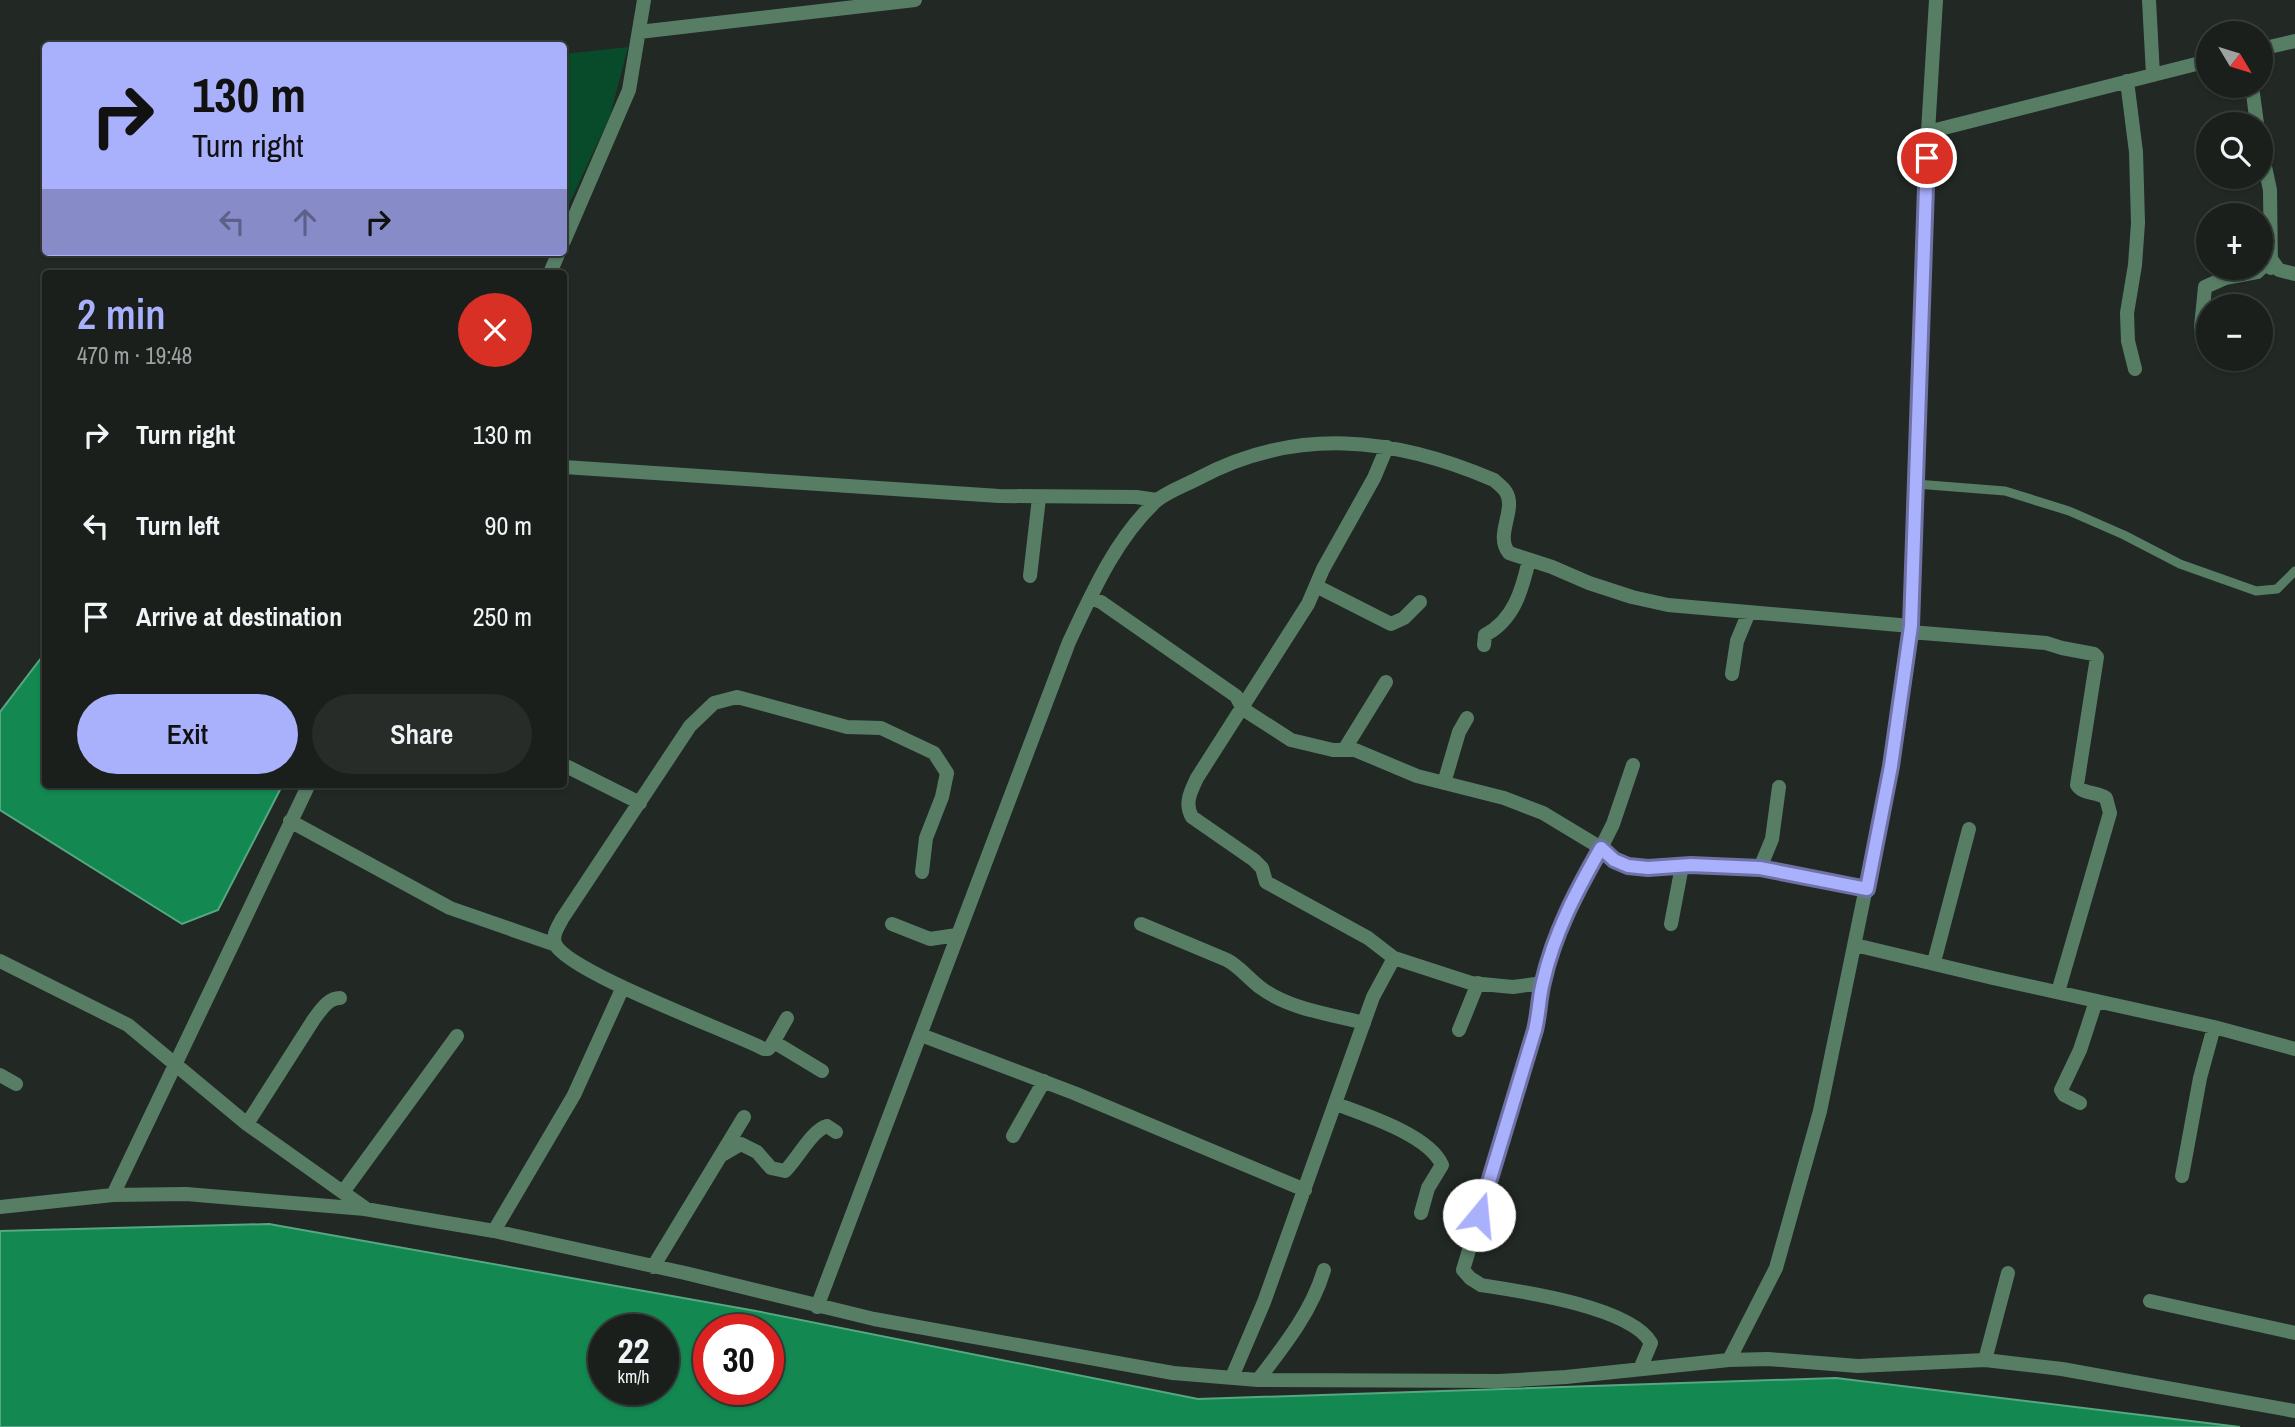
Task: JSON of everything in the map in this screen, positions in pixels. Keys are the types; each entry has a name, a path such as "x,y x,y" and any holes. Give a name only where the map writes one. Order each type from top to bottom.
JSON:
{"street":[{"path":"567,235 629,90 644,0"},
{"path":"639,33 915,0"},
{"path":"1729,1360 1776,1268 1820,1111 1891,766 1910,629 1928,132 1936,0"},
{"path":"2149,0 2152,75"},
{"path":"2273,46 2295,41"},
{"path":"1928,132 2196,64"},
{"path":"2127,81 2136,152 2138,223 2135,265 2127,313 2128,341 2135,369"},
{"path":"2273,267 2295,274"},
{"path":"2204,294 2205,287 2221,280"},
{"path":"817,1307 1069,642 1090,598 1123,541 1157,500 1216,468 1256,453 1326,442 1387,447 1494,480 1504,489 1509,500 1504,531 1505,549 1509,553 1632,597 1668,605 2046,643 2094,654 2097,657 2077,785 2080,789 2099,793 2106,798 2110,813 2058,992"},
{"path":"1387,447 1369,488 1323,569 1308,604 1197,778 1189,797 1189,813 1254,860 1262,868 1266,883 1368,938 1394,958 1478,983 1514,987 1542,983"},
{"path":"567,467 1039,498 1122,497 1157,500"},
{"path":"1030,576 1039,498"},
{"path":"1484,645 1485,635 1497,629 1509,616 1523,584 1529,560"},
{"path":"1316,586 1391,624 1404,618 1420,602"},
{"path":"1090,598 1125,618 1236,696 1243,709 1291,740 1329,749 1361,752 1407,772 1530,807 1628,866 1760,868 1867,889"},
{"path":"1732,674 1737,641 1749,612"},
{"path":"1344,750 1386,682"},
{"path":"787,1018 774,1042 768,1049 764,1049 623,987 563,955 556,945 554,937 562,919 690,726 714,703 737,697 847,727 881,728 934,753 947,774 942,797 926,838 922,872"},
{"path":"1444,783 1459,732 1467,718"},
{"path":"1633,765 1613,824 1563,918 1542,983 1541,1007 1535,1030 1464,1270 1470,1279 1481,1285 1582,1305 1605,1312 1639,1330 1651,1343 1640,1369"},
{"path":"567,766 640,803"},
{"path":"1760,868 1772,839 1779,787"},
{"path":"113,1195 307,788"},
{"path":"290,821 450,908 556,945"},
{"path":"1934,962 1969,829"},
{"path":"1671,924 1682,866"},
{"path":"892,924 930,939 957,935"},
{"path":"1141,924 1227,960 1238,966 1261,988 1277,997 1363,1023"},
{"path":"1855,945 2214,1027 2295,1049"},
{"path":"1232,1377 1264,1302 1373,997 1394,958"},
{"path":"0,961 128,1025 247,1124 365,1209"},
{"path":"1459,1030 1478,983"},
{"path":"494,1231 574,1095 623,987"},
{"path":"247,1124 314,1019 327,1003 340,998"},
{"path":"2080,1102 2064,1096 2061,1090 2080,1051 2095,1001"},
{"path":"2182,1176 2200,1078 2214,1027"},
{"path":"921,1035 1044,1082 1305,1190"},
{"path":"343,1192 457,1036"},
{"path":"774,1042 822,1071"},
{"path":"0,1075 16,1084"},
{"path":"1013,1136 1044,1082"},
{"path":"1336,1104 1399,1127 1438,1157 1442,1165 1428,1188 1421,1213"},
{"path":"653,1267 744,1117"},
{"path":"720,1156 741,1144 757,1152 771,1168 785,1171 819,1128 827,1126 836,1132"},
{"path":"0,1207 113,1195 186,1194 365,1209 494,1231 685,1273 817,1307 1173,1373 1258,1380 1499,1381 1566,1377 1729,1360 1768,1359 1858,1366 1984,1360 2062,1369 2295,1411"},
{"path":"1258,1380 1292,1335 1320,1285 1324,1270"},
{"path":"1984,1360 2008,1273"},
{"path":"2150,1301 2295,1333"}],"lane":[{"path":"1916,484 2005,491 2056,507 2124,535 2180,564 2256,591 2277,589 2295,571"}],"shaded area":[{"path":"628,47 610,116 567,209 567,54"},
{"path":"42,657 42,788 281,788 218,910 182,924 0,810 0,712"},
{"path":"269,1224 771,1314 693,1314 693,1405 784,1405 784,1317 1198,1399 1836,1378 2240,1427 0,1427 0,1231"}],"route":[{"path":"1479,1215 1535,1030 1541,1007 1542,983 1563,918 1601,848 1614,860 1628,866 1740,866 1867,889 1891,766 1911,626 1927,158"}]}
